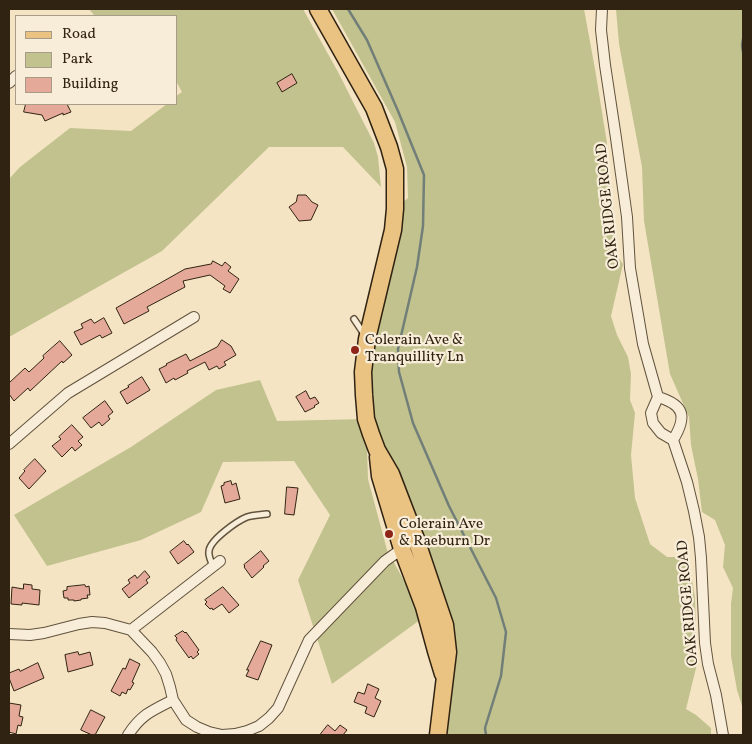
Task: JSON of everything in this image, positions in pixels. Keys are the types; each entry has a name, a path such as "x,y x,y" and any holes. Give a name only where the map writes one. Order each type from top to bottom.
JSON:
{"main road":[{"path":"318,9 374,108 395,169 393,230 366,339 363,372 364,395 366,419 377,450 380,476 445,625 448,652 438,735"}],"street":[{"name":"OAK RIDGE ROAD","path":"602,9 601,30 604,65 627,217 630,268 643,344 658,397"},
{"path":"9,444 68,393 194,317"},
{"path":"658,397 676,405 681,413 681,422 673,440 661,433 652,423 651,413 658,397"},
{"name":"OAK RIDGE ROAD","path":"673,440 687,482 699,536 702,558 705,643 723,735"},
{"path":"9,634 30,635 44,633 92,622 105,623 131,630 160,663 166,674 172,700 186,720 209,732 222,735 235,734 259,726 269,718 278,708 309,640 384,561 409,544"},
{"path":"131,630 216,564"},
{"path":"128,735 137,722 149,712 172,700"}],"lane":[{"path":"354,319 366,339"},
{"path":"216,564 208,553 210,547 219,537 236,523 247,517 266,514"}],"green space":[{"path":"89,9 303,9 374,143 378,157 381,187 343,147 269,147 162,251 9,337 9,179 20,167 70,128 131,131 166,105 178,105 178,95 182,92 178,85 178,15 94,15"},
{"path":"332,9 584,9 607,143 605,160 614,218 615,253 623,264 611,316 617,335 628,357 631,374 630,400 635,413 631,455 635,498 650,544 667,557 681,557 689,561 695,598 697,664 686,709 711,728 711,735 438,735 448,652 366,422 368,479 387,550 424,617 332,684 298,580 330,515 294,461 223,462 201,512 141,540 47,566 14,515 131,447 216,390 260,380 277,421 366,419 364,395 395,209 408,198 407,167 395,122"},
{"path":"616,9 743,9 743,709 737,690 731,656 731,604 733,588 723,567 725,545 715,520 702,512 691,445 689,417 670,374 644,221 642,167 619,44"}],"building":[{"path":"292,74 297,83 282,92 277,83"},
{"path":"26,105 68,105 71,112 63,115 63,113 45,121 42,115 24,112"},
{"path":"298,195 306,195 312,202 318,205 311,220 299,221 289,207 296,202"},
{"path":"213,261 222,266 225,262 231,267 228,271 239,279 230,293 223,289 225,286 210,275 183,281 185,287 147,307 149,311 124,324 116,308 185,269 211,264"},
{"path":"104,318 112,333 102,338 100,335 81,345 74,332 83,328 81,324 91,319 94,323"},
{"path":"222,340 231,346 236,355 224,362 226,365 219,369 217,366 209,370 205,362 187,371 188,373 175,380 174,378 166,383 159,369 186,354 190,361 217,347"},
{"path":"60,341 72,355 63,363 62,361 30,391 28,388 14,401 9,394 9,383 25,368 29,372"},
{"path":"142,377 150,390 127,404 120,392"},
{"path":"306,391 310,399 315,397 319,403 305,412 296,397"},
{"path":"105,401 113,412 108,416 110,419 102,426 99,422 91,428 83,418"},
{"path":"72,425 83,437 78,441 82,445 75,451 72,447 62,457 52,446 61,439 59,437"},
{"path":"35,459 46,471 29,489 19,478"},
{"path":"231,481 232,485 236,483 240,499 225,503 221,486"},
{"path":"287,487 298,488 294,515 285,514"},
{"path":"184,541 194,552 178,564 170,552"},
{"path":"261,551 269,561 252,578 244,565"},
{"path":"145,571 150,577 146,580 148,583 129,598 122,589 130,583 128,580 135,575 137,578"},
{"path":"24,584 32,585 32,589 40,590 39,605 11,604 12,587 23,589"},
{"path":"85,585 86,587 89,586 90,595 87,595 88,598 74,601 64,598 63,591 67,590 67,587"},
{"path":"223,587 239,605 229,613 222,604 213,610 205,604 207,602 205,600"},
{"path":"183,631 186,632 199,650 197,652 199,654 193,659 191,656 189,658 176,640 175,636"},
{"path":"261,641 272,645 258,680 246,676"},
{"path":"78,652 79,655 90,652 93,665 68,672 65,655"},
{"path":"130,659 140,664 130,690 128,689 126,694 122,692 120,696 111,691"},
{"path":"38,663 44,678 14,691 9,673 19,669 20,671"},
{"path":"368,684 379,689 375,698 381,701 374,717 365,713 367,707 354,702 358,692 364,694"},
{"path":"9,703 21,705 19,716 23,717 21,726 18,725 16,734 9,732"},
{"path":"91,710 105,717 95,735 81,730"},
{"path":"328,725 335,731 340,725 347,730 343,735 320,735"}],"waterway":[{"path":"348,9 367,40 424,175 423,226 417,267 398,349 399,372 413,423 449,506 496,598 506,632 501,676 485,728 486,735"},
{"path":"743,39 743,52"}],"place":[{"name":"Colerain Ave & Tranquillity Ln","path":"355,350"},
{"name":"Colerain Ave & Raeburn Dr","path":"389,534"}]}
